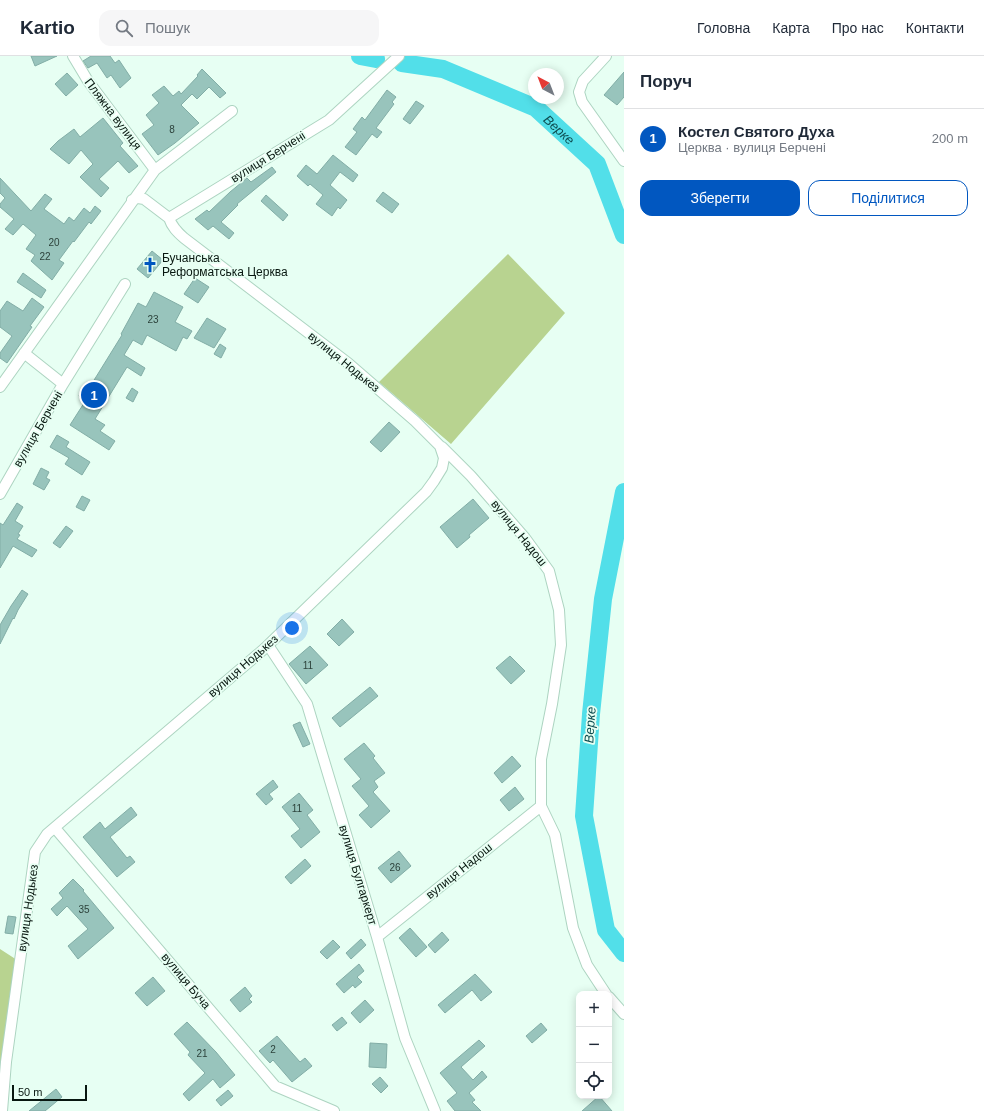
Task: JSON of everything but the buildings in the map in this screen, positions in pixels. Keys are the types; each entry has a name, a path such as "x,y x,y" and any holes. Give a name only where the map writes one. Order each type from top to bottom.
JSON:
{"street":[{"name":"Пляжна вулиця","path":"73,56 88,81 155,170"},
{"path":"606,56 583,81 579,92 582,102 624,161"},
{"name":"вулиця Берчені","path":"169,218 328,120 397,58"},
{"path":"0,386 155,170 232,111"},
{"path":"132,200 138,198 144,199 169,218"},
{"name":"вулиця Нодькез","path":"2,1111 6,1062 35,852 47,834 268,645 426,492 442,468 444,458 440,446 415,421 348,362 180,234 171,224 169,218"},
{"name":"вулиця Берчені","path":"0,494 63,384 125,284"},
{"name":"вулиця Берчені","path":"24,353 63,384"},
{"name":"вулиця Надош","path":"440,446 470,476 520,532 549,571 559,610 561,645 541,760 541,806 555,835 573,928 587,965 604,991"},
{"name":"вулиця Булгаркерт","path":"268,645 307,704 406,1038 435,1111"},
{"name":"вулиця Надош","path":"377,937 541,806"},
{"name":"вулиця Буча","path":"55,828 275,1086 334,1111"},
{"path":"612,1000 624,1014"}],"green space":[{"path":"508,254 565,313 451,444 379,382"},
{"path":"0,949 17,960 0,1085"}],"waterway":[{"name":"Верке","path":"360,56 376,59"},
{"name":"Верке","path":"402,63 443,69 536,108 597,164 624,235"},
{"name":"Верке","path":"624,492 603,599 591,714 584,816 606,930 624,953"}],"place":[{"name":"Бучанська Реформатська Церква","path":"150,265"},
{"name":"Костел Святого Духа","path":"94,395"}]}
